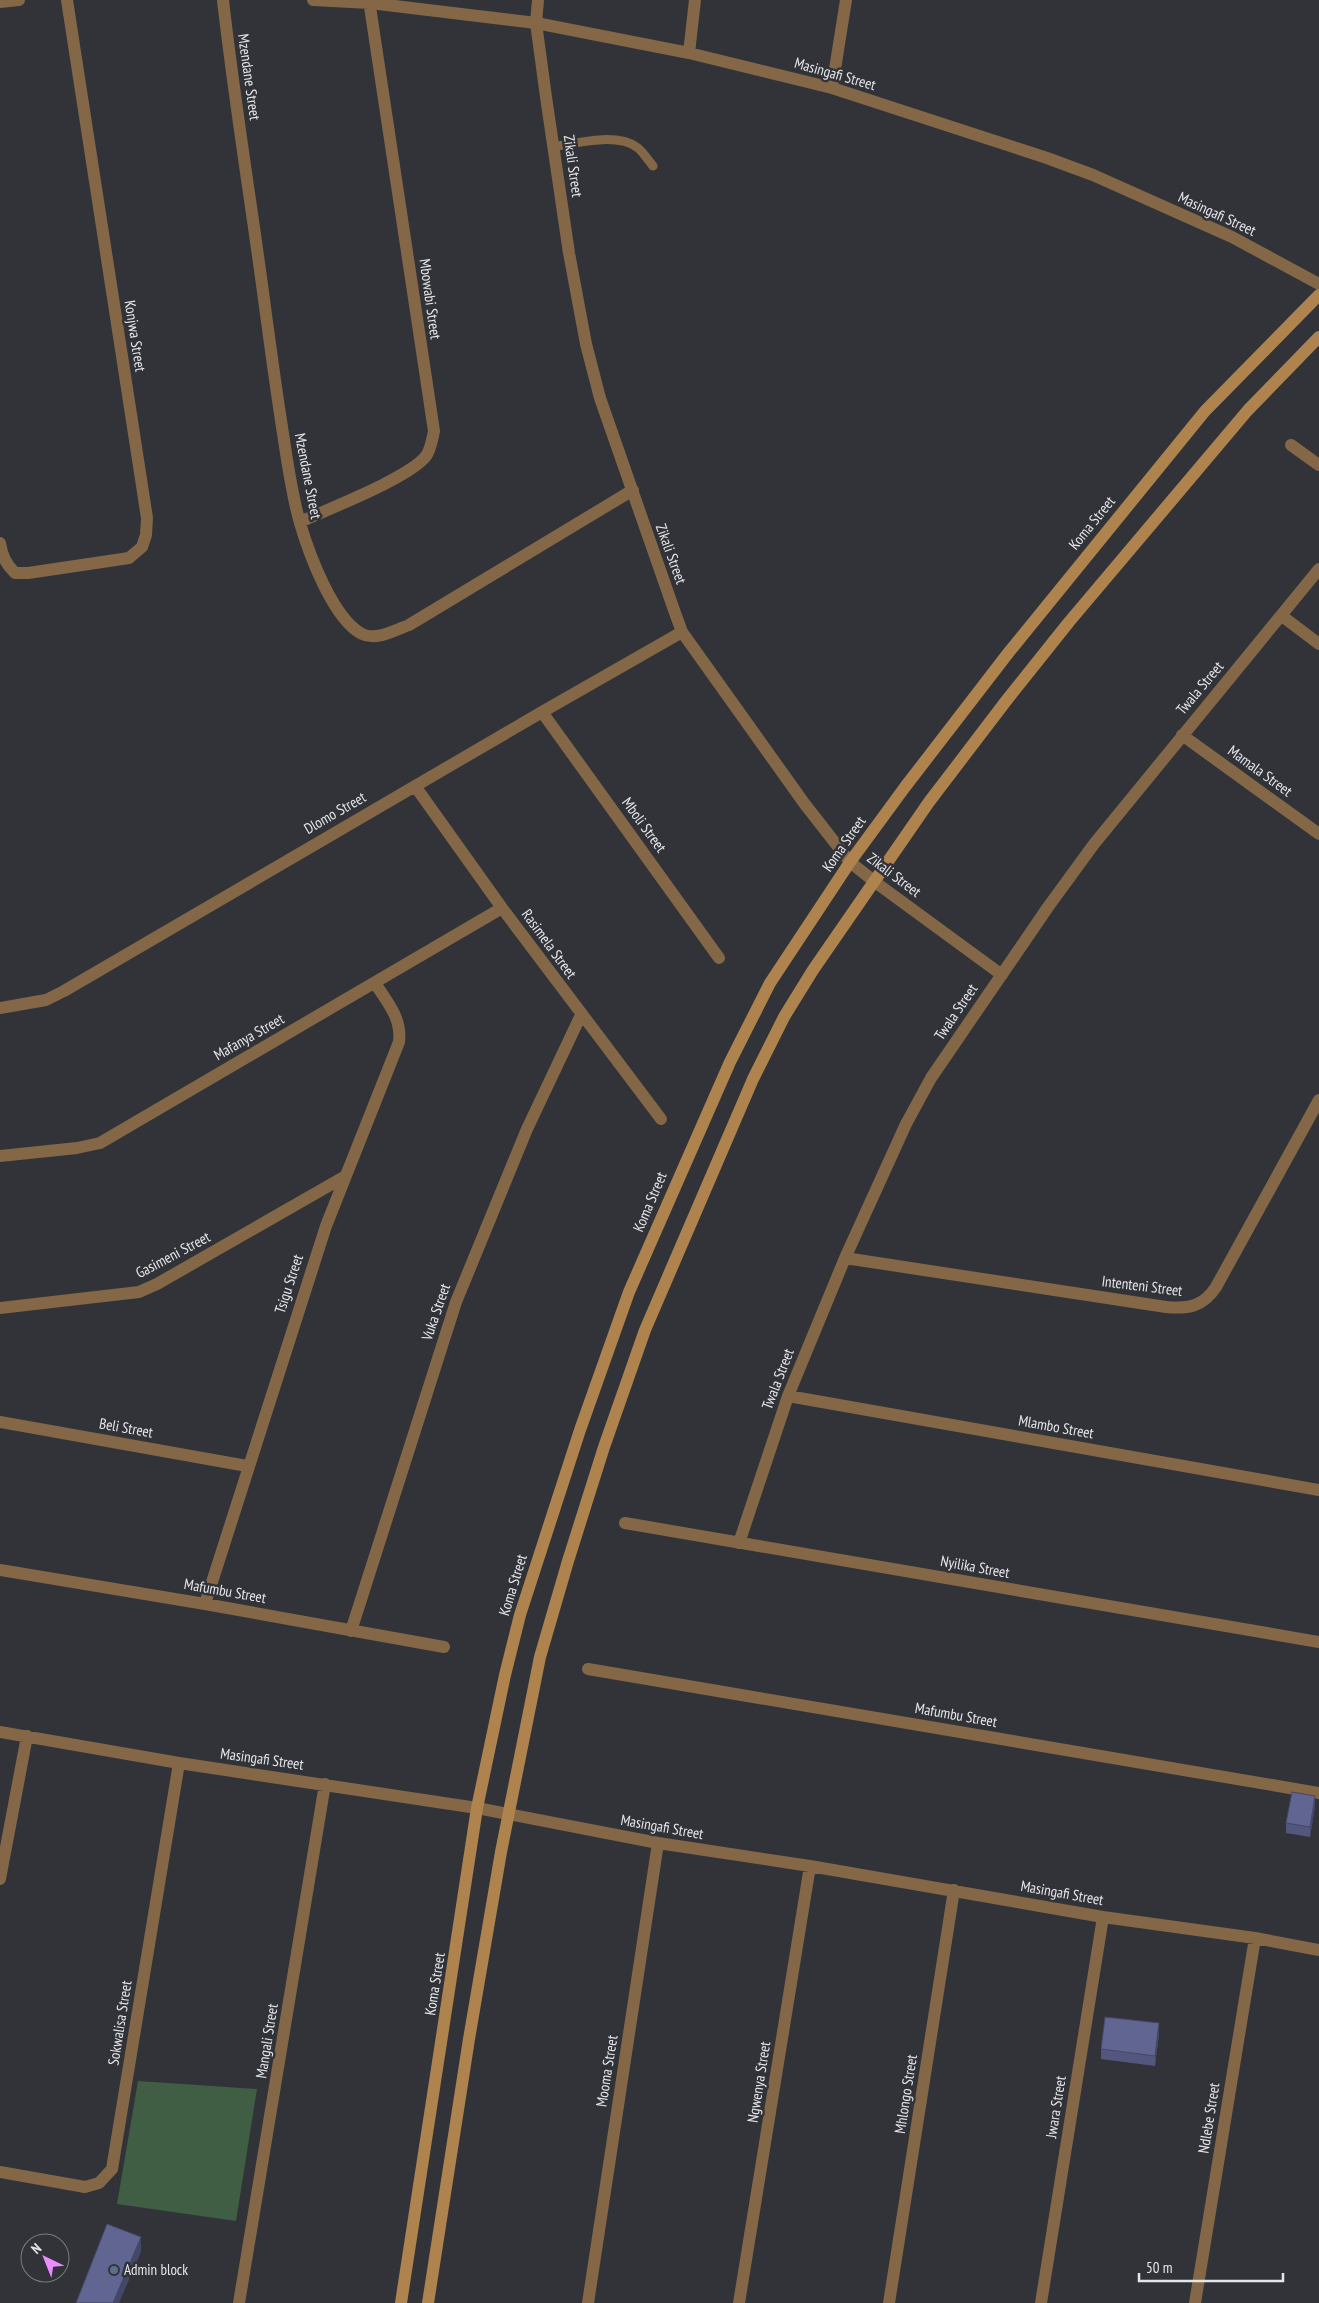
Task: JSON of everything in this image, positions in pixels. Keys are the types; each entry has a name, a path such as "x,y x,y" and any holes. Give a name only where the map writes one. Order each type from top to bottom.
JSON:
{"main road":[{"name":"Koma Street","path":"401,2303 477,1808 520,1615 580,1430 630,1292 730,1062 770,983 850,862 905,787 1009,652 1206,411 1319,295"},
{"path":"428,2303 469,2038 509,1815 540,1657 598,1466 645,1330 709,1177 753,1079 784,1017 813,970 930,802 1069,622 1248,410 1319,337"}],"street":[{"path":"0,2 20,0"},
{"name":"Konjwa Street","path":"0,543 4,559 15,573 129,558 142,547 146,535 146,510 67,0"},
{"name":"Mzendane Street","path":"223,0 233,85 251,199 288,466 300,522 314,563 334,601 353,627 363,635 371,636 394,632 409,625 633,490"},
{"name":"Masingafi Street","path":"313,0 370,2 536,23 689,53 832,88 1047,158 1093,175 1232,237 1319,284"},
{"name":"Zikali Street","path":"538,0 536,23 553,147 569,253 586,344 600,398 633,490 645,531 682,632 804,804 850,862 1002,975"},
{"path":"689,53 695,0"},
{"path":"832,88 846,0"},
{"name":"Mbowabi Street","path":"300,522 394,479 417,466 426,456 431,446 434,431 370,2"},
{"path":"1291,445 1319,465"},
{"name":"Twala Street","path":"739,1543 788,1396 844,1258 923,1091 1094,844 1319,569"},
{"path":"1282,616 1319,644"},
{"name":"Dlomo Street","path":"0,1008 46,1000 64,991 682,632"},
{"name":"Mboli Street","path":"542,712 719,958"},
{"name":"Mamala Street","path":"1182,735 1319,834"},
{"name":"Rasimela Street","path":"415,786 581,1015 661,1119"},
{"name":"Mafanya Street","path":"0,1156 78,1148 100,1143 502,908"},
{"name":"Tsigu Street","path":"204,1604 323,1234 344,1178 381,1092 399,1042 400,1030 397,1016 375,983"},
{"name":"Vuka Street","path":"351,1631 456,1302 527,1129 581,1015"},
{"name":"Intenteni Street","path":"844,1258 1166,1307 1191,1308 1206,1300 1216,1287 1319,1100"},
{"name":"Gasimeni Street","path":"0,1308 139,1292 157,1284 344,1178"},
{"name":"Mlambo Street","path":"788,1396 1319,1490"},
{"name":"Beli Street","path":"0,1422 247,1466"},
{"name":"Nyilika Street","path":"625,1523 1319,1642"},
{"name":"Mafumbu Street","path":"0,1570 444,1647"},
{"name":"Mafumbu Street","path":"588,1669 1319,1792"},
{"name":"Masingafi Street","path":"0,1732 179,1764 326,1784 477,1808 658,1843 810,1866 1103,1917 1255,1938 1319,1950"},
{"path":"0,1879 27,1736"},
{"name":"Sokwalisa Street","path":"0,2172 85,2187 99,2183 112,2169 179,1764"},
{"name":"Mangali Street","path":"239,2303 326,1784"},
{"name":"Mooma Street","path":"588,2303 658,1843"},
{"name":"Ngwenya Street","path":"739,2303 810,1866"},
{"name":"Mhlongo Street","path":"889,2303 954,1890"},
{"name":"Jwara Street","path":"1041,2303 1103,1917"},
{"name":"Ndlebe Street","path":"1195,2303 1255,1938"}],"lane":[{"path":"553,147 582,142 621,139 637,147 653,166"}],"green space":[{"path":"138,2081 257,2089 236,2221 117,2204"}],"building":[{"path":"1292,1792 1315,1796 1310,1827 1286,1823"},
{"path":"1105,2017 1159,2023 1155,2056 1101,2049"},
{"name":"Admin block","path":"107,2224 141,2237 113,2303 76,2303"}],"place":[{"name":"Admin block","path":"114,2270"}]}
